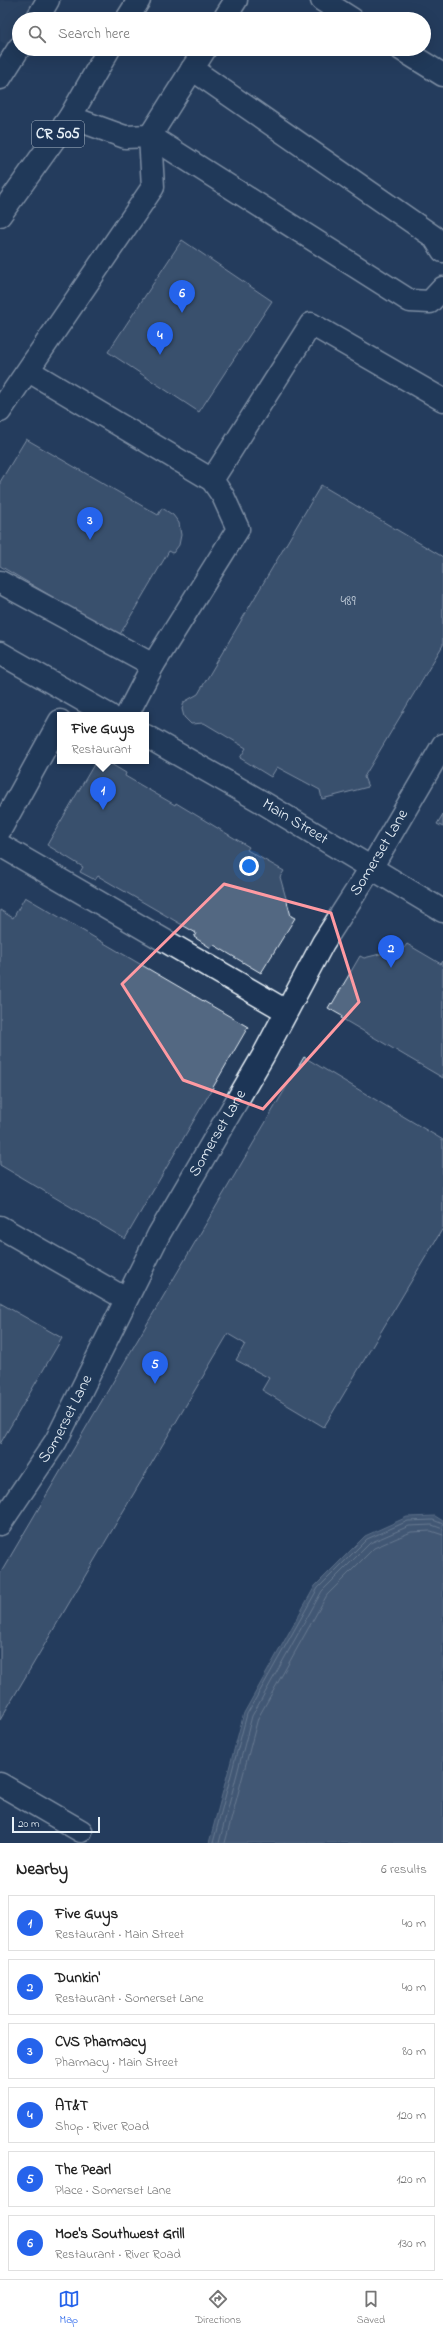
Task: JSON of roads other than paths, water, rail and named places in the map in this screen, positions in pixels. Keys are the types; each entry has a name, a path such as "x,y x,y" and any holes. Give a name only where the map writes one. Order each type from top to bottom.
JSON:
{"street":[{"path":"41,12 48,0"},
{"path":"131,12 138,0"},
{"path":"228,12 236,0"},
{"path":"322,0 341,12"},
{"path":"0,78 14,56"},
{"name":"CR 505","path":"0,215 70,117 105,56"},
{"path":"0,411 29,371 153,187 150,136 200,56"},
{"path":"412,56 443,75"},
{"path":"192,69 434,238 443,252"},
{"path":"70,117 125,137 150,136 410,301 430,302 443,288"},
{"path":"212,480 311,324 443,400"},
{"path":"29,371 212,480 223,496 238,528 153,666 129,712"},
{"path":"0,582 153,666"},
{"path":"0,653 104,712"},
{"path":"65,712 74,695"},
{"path":"0,830 57,726"},
{"name":"Main Street","path":"149,738 262,802 443,911"},
{"name":"Somerset Lane","path":"0,1524 56,1441 158,1234 263,1056 323,943 372,868 443,745"},
{"path":"0,845 286,1012"},
{"path":"0,1227 126,1299"},
{"path":"0,1784 81,1831"}],"water":[{"path":"435,1516 443,1521 443,1843 209,1843 244,1713 315,1586 365,1536 407,1517"}],"place":[{"name":"Moe's Southwest Grill","path":"182,313"},
{"name":"AT&T","path":"160,355"},
{"name":"CVS Pharmacy","path":"90,540"},
{"name":"Five Guys","path":"103,810"},
{"name":"Dunkin'","path":"391,968"},
{"name":"The Pearl","path":"155,1384"}]}
